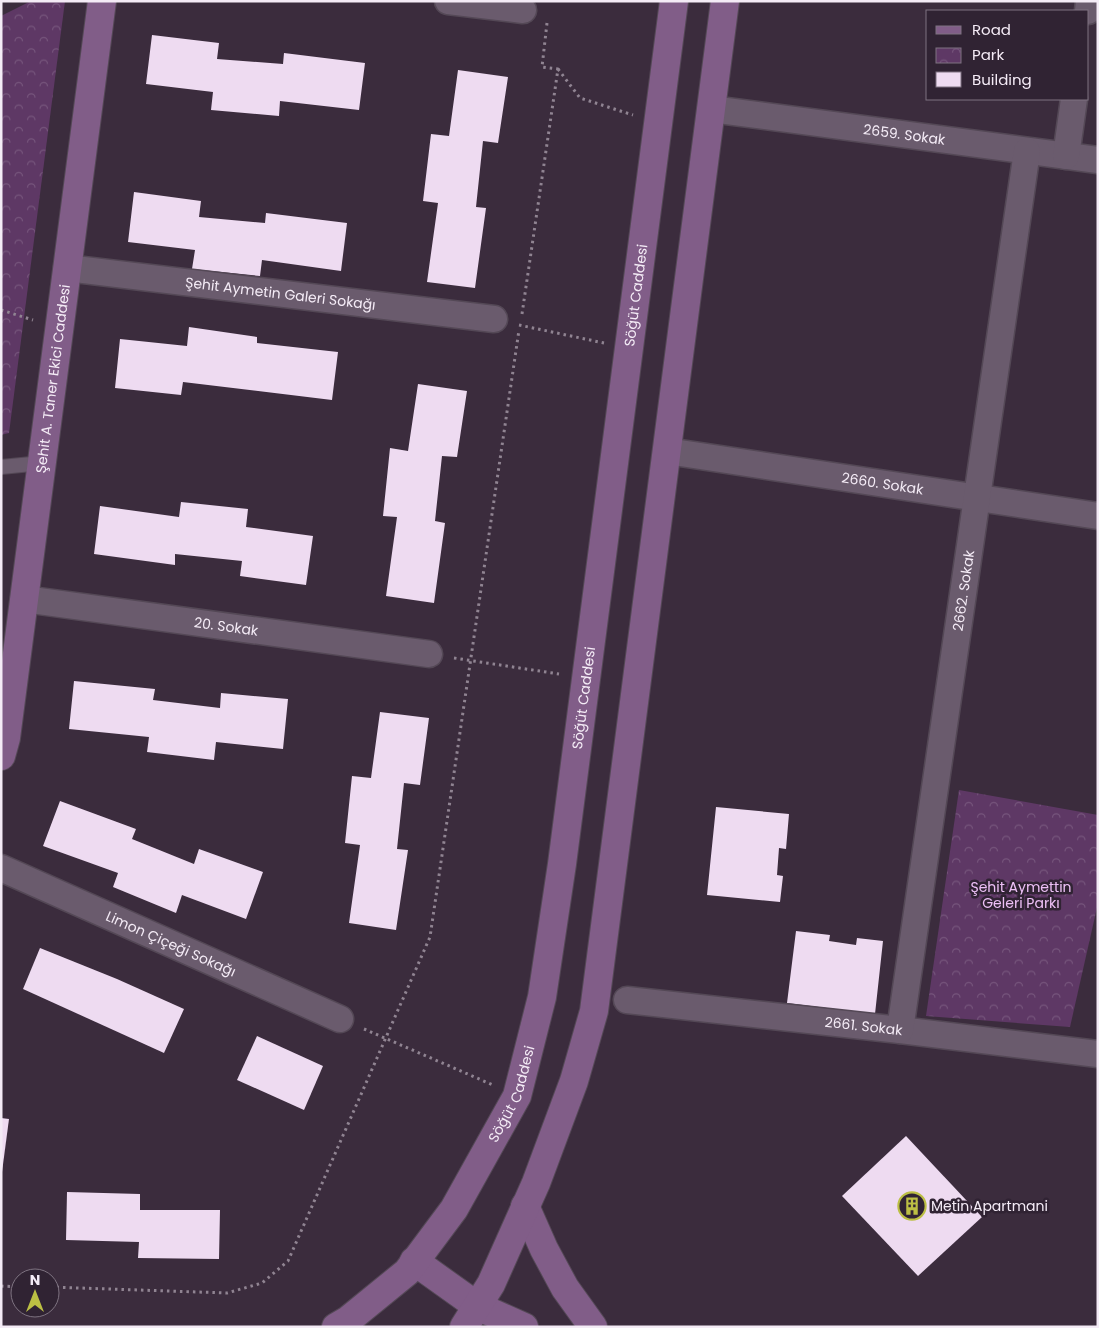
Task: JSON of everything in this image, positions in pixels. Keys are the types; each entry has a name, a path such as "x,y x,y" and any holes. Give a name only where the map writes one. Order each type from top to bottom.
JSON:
{"main road":[{"name":"Şehit A. Taner Ekici Caddesi","path":"1,756 6,738 5,706 24,599 102,1"},
{"name":"Söğüt Caddesi","path":"336,1327 348,1320 407,1272 454,1209 517,1096 542,997 562,864 674,1"},
{"path":"471,1316 491,1284 536,1182 574,1081 594,1011 725,1"},
{"path":"526,1206 544,1249 565,1288 593,1327"},
{"path":"414,1261 471,1316 524,1327"}],"street":[{"path":"448,1 523,10"},
{"path":"1066,156 1074,100"},
{"name":"2659. Sokak","path":"711,109 1098,160"},
{"name":"2662. Sokak","path":"900,1030 1027,151"},
{"name":"Şehit Aymetin Galeri Sokağı","path":"67,268 494,320"},
{"name":"2660. Sokak","path":"667,451 1098,516"},
{"name":"20. Sokak","path":"24,599 429,654"},
{"name":"Limon Çiçeği Sokağı","path":"1,868 340,1018"},
{"name":"2661. Sokak","path":"627,1000 1098,1054"}],"lane":[{"path":"1,467 42,463"}],"path":[{"path":"548,20 542,67 558,69 580,98 658,122"},
{"path":"522,315 558,69"},
{"path":"1,310 59,328"},
{"path":"494,320 629,348"},
{"path":"60,1288 226,1292 262,1283 288,1261 430,937 520,325"},
{"path":"429,654 586,679"},
{"path":"340,1018 517,1096"}],"green space":[{"path":"31,1 65,1 9,433 1,435 1,16"},
{"name":"Şehit Aymettin Geleri Parkı","path":"959,790 1098,815 1098,903 1070,1027 926,1016"}],"building":[{"path":"152,35 219,43 217,59 283,64 284,53 365,63 359,110 280,101 279,116 211,110 213,92 146,84"},
{"path":"458,70 508,77 498,143 483,141 476,207 486,208 475,288 427,282 438,203 423,201 431,134 449,136"},
{"path":"134,192 201,201 199,217 265,223 266,213 347,223 341,271 262,260 260,276 192,269 195,250 128,242"},
{"path":"189,327 257,337 257,343 338,352 332,400 183,382 181,395 115,388 120,339 187,346"},
{"path":"418,384 467,391 457,457 442,456 435,521 445,523 434,603 386,596 397,517 383,516 390,448 408,451"},
{"path":"181,502 248,509 246,527 313,536 306,585 240,576 242,561 175,554 175,565 94,554 100,506 179,517"},
{"path":"74,681 155,689 153,700 220,708 221,693 288,699 283,749 216,742 214,760 147,752 149,737 69,729"},
{"path":"380,712 429,718 420,785 404,783 397,849 408,850 396,930 349,923 360,845 345,843 352,776 371,778"},
{"path":"60,801 136,829 132,839 194,864 199,849 263,872 246,919 182,895 176,913 113,887 118,873 43,846"},
{"path":"716,807 789,814 786,849 779,848 777,875 783,876 780,902 707,895"},
{"path":"796,931 830,935 829,941 856,945 857,938 883,941 875,1014 787,1003"},
{"path":"40,948 184,1009 164,1053 23,989"},
{"path":"257,1036 323,1066 304,1110 237,1080"},
{"path":"1,1118 9,1119 2,1172 1,1172"},
{"name":"Metin Apartmani","path":"906,1136 982,1217 918,1276 842,1196"},
{"path":"67,1192 140,1194 140,1210 220,1210 219,1259 138,1258 139,1242 66,1240"}],"place":[{"name":"Metin Apartmani","path":"912,1206"}]}
